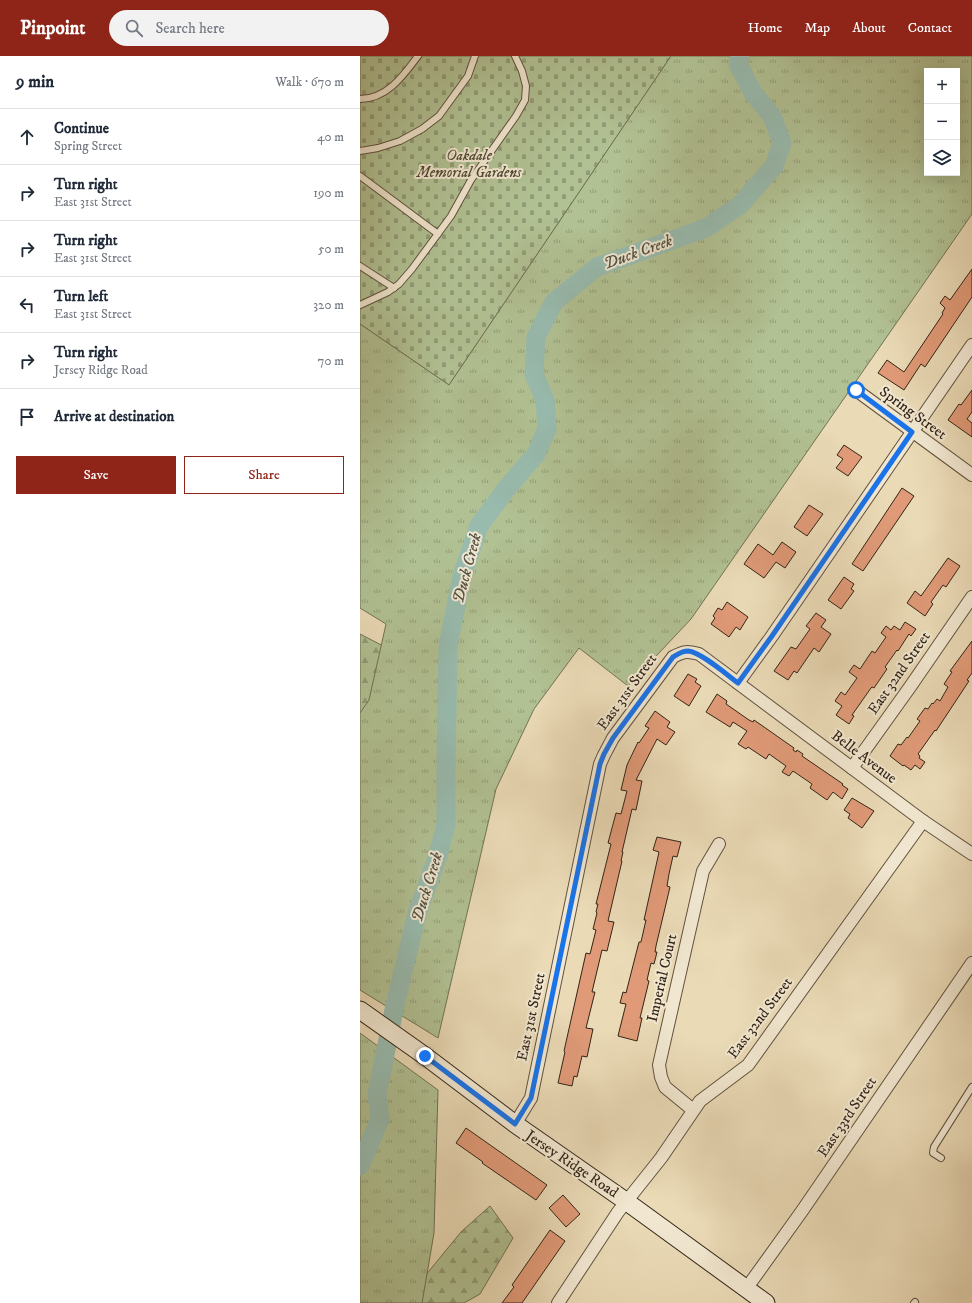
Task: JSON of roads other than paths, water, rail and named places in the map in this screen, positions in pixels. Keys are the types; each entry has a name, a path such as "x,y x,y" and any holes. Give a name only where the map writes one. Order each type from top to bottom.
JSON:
{"street":[{"path":"738,683 772,636 972,345"},
{"name":"Spring Street","path":"856,390 972,475"},
{"name":"East 32nd Street","path":"852,768 972,597"},
{"name":"East 31st Street","path":"515,1124 531,1098 600,764 604,754 613,738 673,657 681,652 688,651 699,654 738,683"},
{"name":"Belle Avenue","path":"738,683 924,821 972,854"},
{"name":"East 32nd Street","path":"563,1301 618,1212 660,1158 693,1110 700,1101 748,1065 924,821"},
{"name":"Imperial Court","path":"693,1110 665,1087 659,1065 704,871 719,844"},
{"name":"East 33rd Street","path":"746,1289 802,1211 972,963"},
{"name":"Jersey Ridge Road","path":"360,1010 425,1056 515,1124 627,1202 766,1303"}],"lane":[{"path":"360,99 369,99 385,92 400,79 418,56"},
{"path":"360,151 378,148 400,141 422,129 439,116 468,76 475,56"},
{"path":"360,305 388,292 399,284 451,216 471,180 516,116 525,100 526,86 515,56"},
{"path":"360,176 438,234"},
{"path":"360,266 394,288"},
{"path":"941,1158 933,1153 934,1147 972,1087"}],"waterway":[{"name":"Duck Creek","path":"360,1166 380,1119 377,1094 395,1005 417,914 438,855 446,825 448,646 462,576 479,526 507,488 536,454 547,429 545,400 534,374 536,337 554,302 597,267 706,228 740,205 774,166 782,143 772,116 753,93 738,64 740,56"}],"park label":[{"name":"Oakdale Memorial Gardens","path":"469,164"}]}
